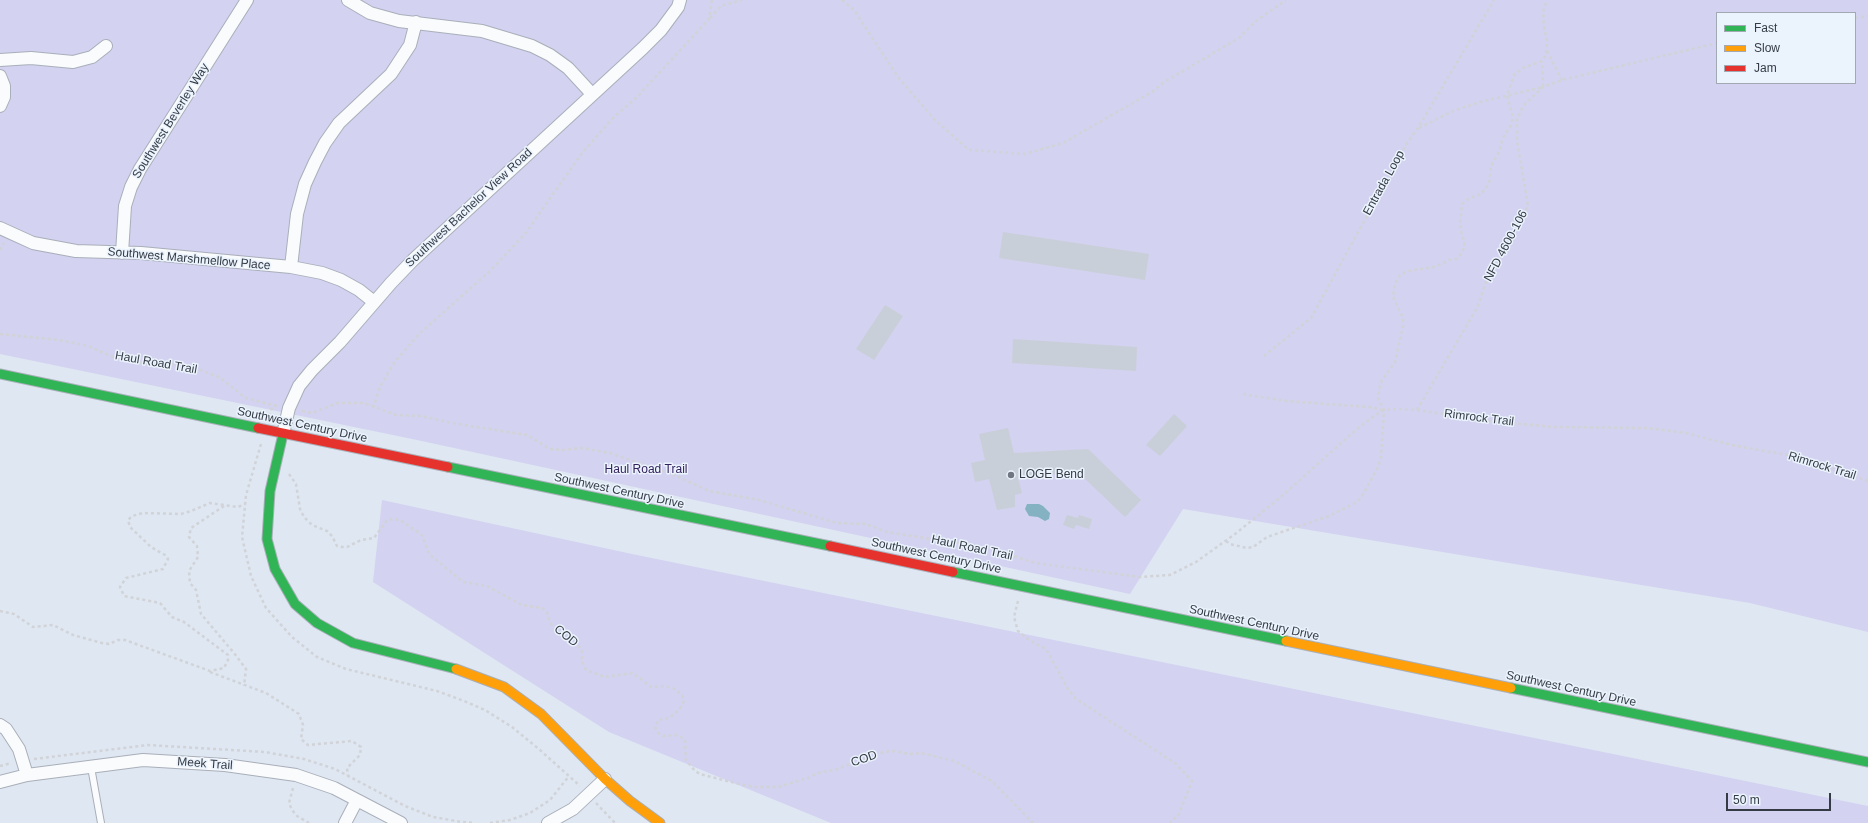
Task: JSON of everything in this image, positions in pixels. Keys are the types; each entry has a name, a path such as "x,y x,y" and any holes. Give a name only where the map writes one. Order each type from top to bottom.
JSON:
{"main road":[{"name":"Southwest Century Drive","path":"0,374 1868,762"},
{"path":"283,434 270,491 267,539 275,569 295,604 317,623 352,643 420,659 465,672 504,687 540,714 630,801 660,823"}],"street":[{"name":"Southwest Beverley Way","path":"122,252 125,206 131,187 140,169 247,0"},
{"path":"348,0 370,13 399,20 482,31 532,46 550,55 568,68 592,94"},
{"name":"Southwest Bachelor View Road","path":"283,434 289,408 299,386 412,260 661,30 678,7 680,0"},
{"path":"291,267 298,214 305,184 315,162 325,143 339,123 391,74 410,45 416,22"},
{"path":"0,60 31,58 73,62 92,57 106,46"},
{"path":"0,76 4,86 4,97 0,106"},
{"name":"Southwest Marshmellow Place","path":"0,228 33,243 76,251 122,252 291,267 322,273 341,280 374,302"},
{"path":"0,725 6,729 19,749 24,760 27,775"},
{"name":"Meek Trail","path":"0,782 27,775 143,760 225,765 296,775 334,788 401,823"},
{"path":"548,823 573,809 605,778"},
{"path":"345,823 357,800"}],"lane":[{"path":"91,767 101,823"}],"path":[{"path":"709,19 712,0"},
{"path":"373,408 380,387 394,363 418,335 490,271 526,234 582,153 613,118 636,98 721,6 742,0"},
{"path":"842,0 854,10 898,77 935,120 969,150 1025,154 1063,143 1152,92 1166,81 1239,38 1256,21 1286,0"},
{"name":"Entrada Loop","path":"1264,356 1311,318 1407,143 1418,128 1494,0"},
{"path":"1547,0 1543,12 1547,50 1562,80"},
{"path":"1856,18 1868,16"},
{"name":"NFD 4600-106","path":"1417,410 1477,308 1486,282 1528,206 1517,141 1517,120 1523,106 1543,87 1562,80 1716,43"},
{"path":"1418,128 1453,111 1507,94 1529,91 1543,87 1542,61 1547,50"},
{"path":"1384,410 1357,429 1282,496 1226,541 1230,544 1247,548 1252,547 1267,537 1329,516 1355,503 1361,498 1378,468 1381,458 1384,410 1378,398 1379,390 1382,380 1395,362 1404,326 1403,318 1393,297 1395,284 1400,275 1408,271 1434,267 1449,260 1456,259 1461,254 1465,246 1460,226 1462,204 1470,198 1481,194 1489,184 1491,166 1500,152 1503,138 1511,125 1513,118 1507,94 1514,75 1523,68 1542,61"},
{"name":"Haul Road Trail","path":"0,334 60,340 88,346 113,357 141,363 192,367 219,377 246,398 312,413 338,403 364,403 373,408 396,415 421,416 452,423 527,435 550,449 563,450 581,448 610,453 674,474 709,491 759,500 837,523 866,524 887,532 999,551 1035,563 1140,577 1170,575 1196,562 1226,541"},
{"name":"Rimrock Trail","path":"1243,394 1286,401 1369,407 1384,410 1417,410 1554,427 1646,428 1686,433 1736,446 1794,456 1868,481"},
{"name":"COD","path":"278,461 296,484 300,509 304,516 312,525 332,536 337,546 342,548 347,547 361,540 374,538 388,519 400,520 422,535 428,554 463,582 486,586 522,604 542,608 547,612 550,622 555,629 582,649 582,661 586,670 605,677 632,673 651,687 664,686 673,688 682,695 684,701 679,710 669,718 658,720 655,727 658,733 663,736 677,735 685,740 686,760 695,771 700,774 743,785 756,787 778,787 811,777 817,773 834,770 884,752 895,751 909,754 921,753 954,762 992,781 1034,823"},
{"path":"210,671 224,668 228,660 228,654 184,622 172,617 160,603 124,596 120,587 126,578 163,569 168,559 165,555 151,547 130,527 128,520 132,516 143,513 181,514 210,503 225,506 238,506 245,504"},
{"path":"225,506 191,528 189,538 197,546 198,557 189,571 190,583 196,590 201,614 246,669 244,686"},
{"path":"1021,586 1014,617 1018,631 1029,640 1046,649 1068,688 1076,699 1174,763 1192,781 1179,814 1170,823"},
{"path":"0,611 14,614 33,627 54,625 74,635 102,644 109,644 118,640 133,642 210,671 244,686 266,693 299,714 303,725 302,738 308,745 352,741 361,747 360,755 351,762 347,768 348,776"},
{"path":"296,775 289,803 297,816 309,823"},
{"path":"490,823 510,820 530,813 550,800 569,776"}],"green space":[{"path":"0,0 1868,0 1868,632 1750,603 1183,509 1130,594 417,440 0,354"},
{"path":"382,500 632,554 1868,806 1868,823 831,823 609,732 373,582"}],"shaded area":[{"path":"1027,504 1039,504 1043,506 1050,513 1049,519 1045,521 1038,517 1029,516 1025,509"}],"building":[{"path":"1003,232 1149,254 1145,280 999,258"},
{"path":"885,305 903,316 874,360 856,349"},
{"path":"1013,339 1137,347 1136,371 1012,363"},
{"path":"1174,414 1187,426 1160,456 1146,445"},
{"name":"LOGE Bend","path":"1008,428 1014,453 1088,449 1141,500 1125,517 1078,472 1018,478 1022,493 1015,495 1015,507 997,510 989,479 975,482 971,463 985,460 979,434"},
{"path":"1067,515 1078,518 1079,515 1092,519 1089,529 1076,525 1074,529 1063,525"}],"traffic: fast":[{"path":"0,374 258,428"},
{"path":"283,434 270,491 267,539 275,569 295,604 317,623 353,643 456,669"},
{"path":"448,467 830,546"},
{"path":"953,572 1286,641"},
{"path":"1511,688 1868,762"}],"traffic: slow":[{"path":"1286,641 1511,688"},
{"path":"456,669 504,687 541,714 605,779 630,801 660,823"}],"traffic: jam":[{"path":"258,428 448,467"},
{"path":"830,546 953,572"}],"place":[{"name":"LOGE Bend","path":"1011,475"}]}
